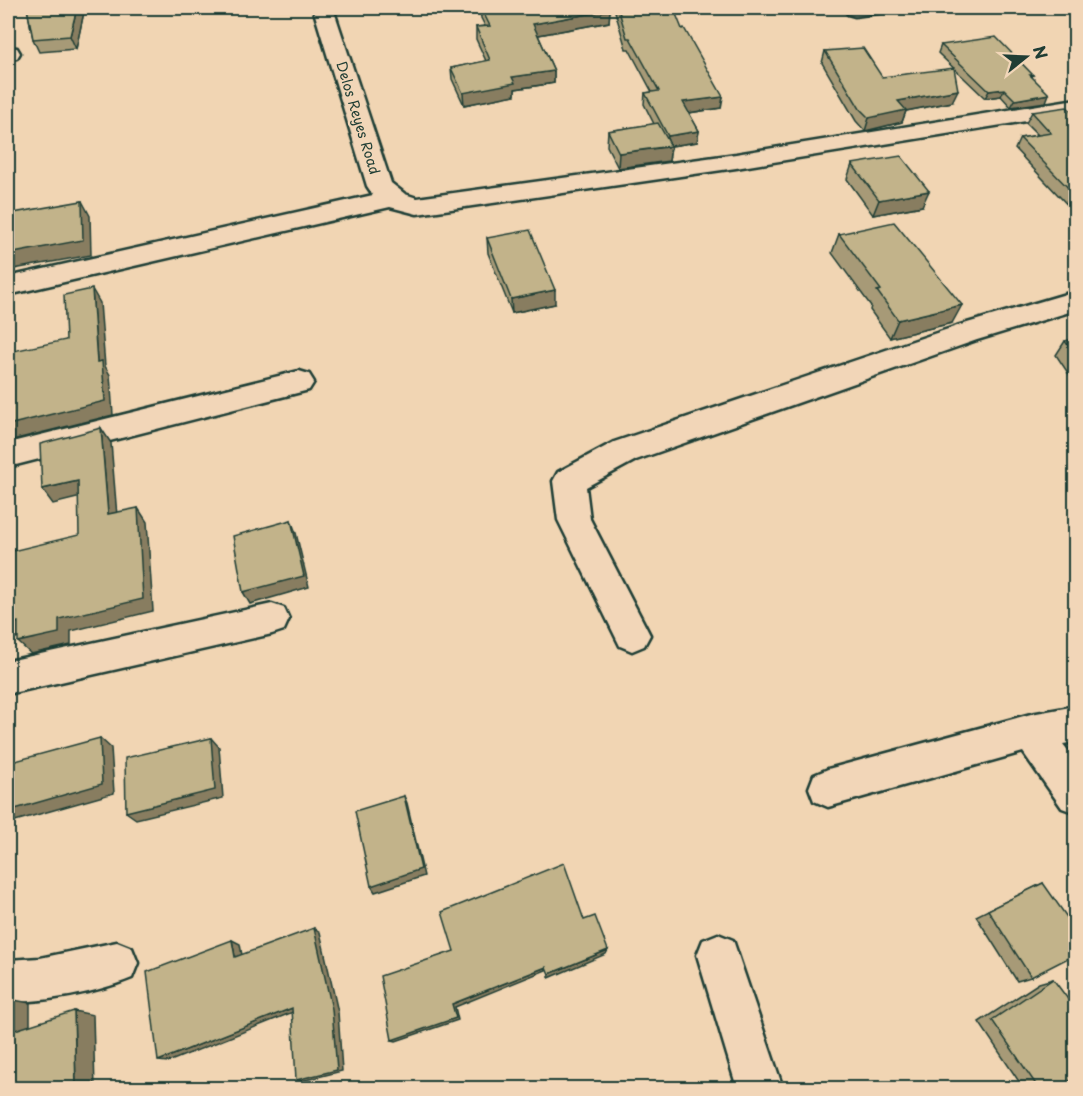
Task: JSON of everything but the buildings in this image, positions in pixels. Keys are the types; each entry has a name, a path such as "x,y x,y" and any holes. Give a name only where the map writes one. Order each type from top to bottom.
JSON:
{"street":[{"name":"Delos Reyes Road","path":"323,8 379,186 390,199"},
{"path":"855,10 877,8"},
{"path":"8,286 390,199 400,204 417,206 724,163 1076,106"},
{"path":"632,635 574,520 569,481 625,452 967,333 1076,300"},
{"path":"8,455 299,382"},
{"path":"8,678 272,619"},
{"path":"828,788 1031,732 1076,723"},
{"path":"1031,732 1076,794"},
{"path":"718,955 760,1089"},
{"path":"8,981 40,978 117,963"}]}
